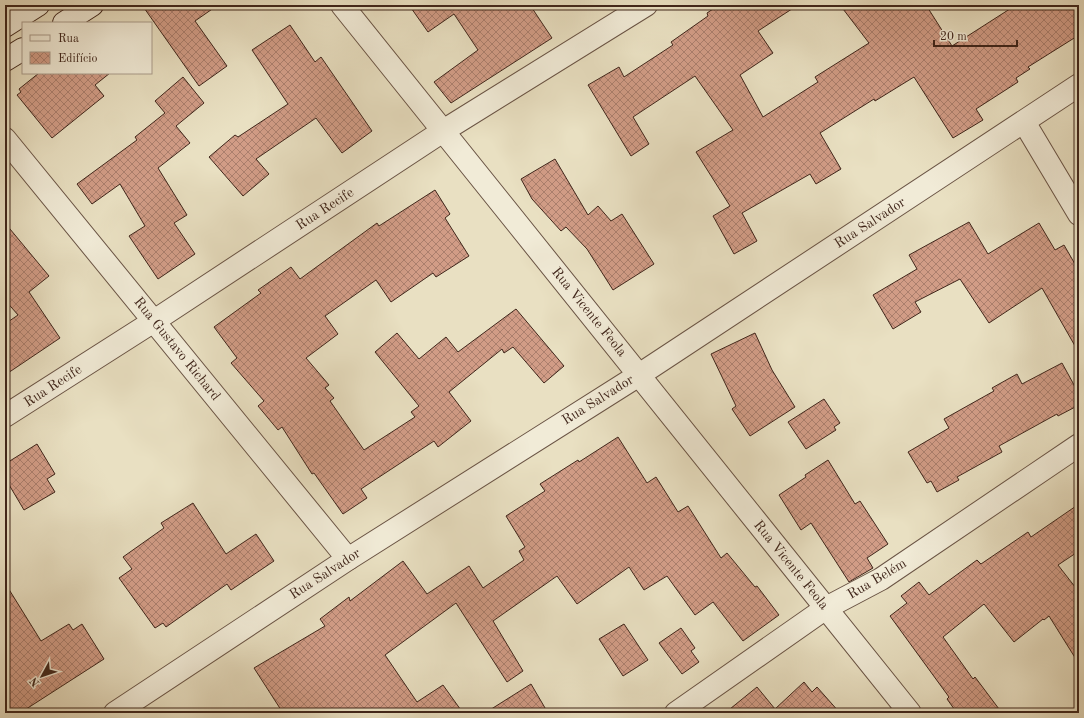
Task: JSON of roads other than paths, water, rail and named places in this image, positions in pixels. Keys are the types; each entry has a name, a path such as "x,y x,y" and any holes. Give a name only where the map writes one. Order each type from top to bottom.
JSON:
{"street":[{"path":"5,26 38,5"},
{"path":"66,22 92,5"},
{"name":"Rua Vicente Feola","path":"342,5 910,713"},
{"name":"Rua Recife","path":"5,416 154,321 443,131 646,5"},
{"path":"5,60 22,50"},
{"name":"Rua Salvador","path":"122,711 348,559 639,375 1079,85"},
{"path":"1024,122 1079,214"},
{"name":"Rua Gustavo Richard","path":"5,139 348,559"},
{"name":"Rua Belém","path":"676,713 826,608 881,579 1079,445"}]}
